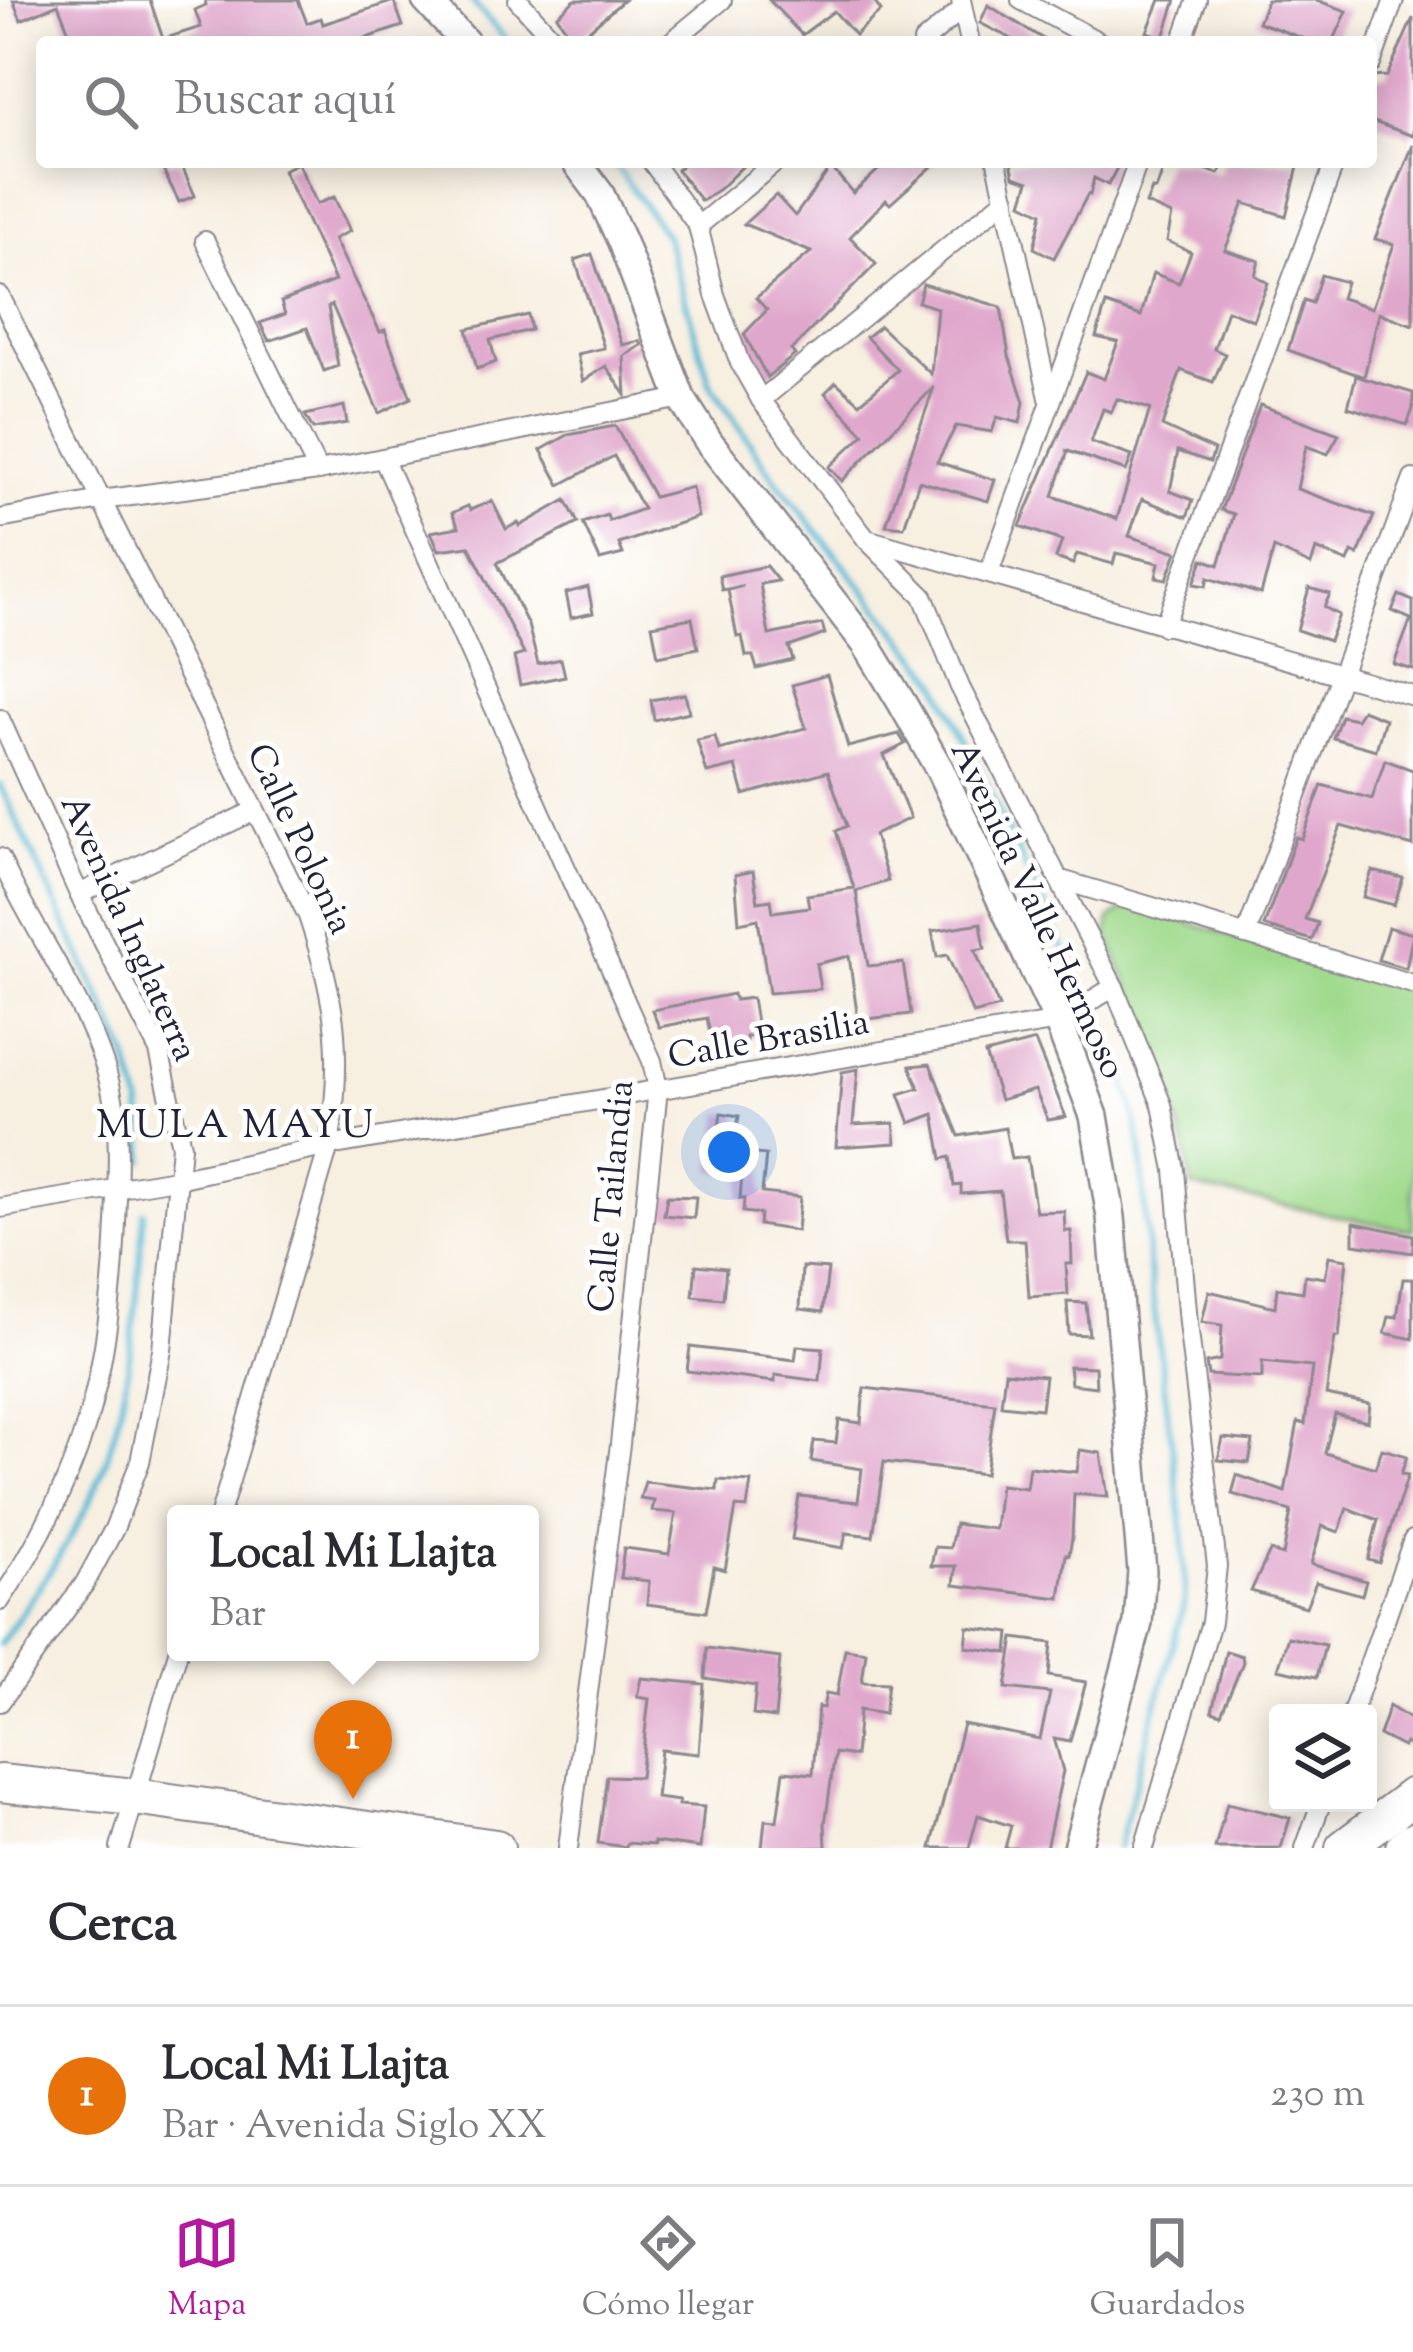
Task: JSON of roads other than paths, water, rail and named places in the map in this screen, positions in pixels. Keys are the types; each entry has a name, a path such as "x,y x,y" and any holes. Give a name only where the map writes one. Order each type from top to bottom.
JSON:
{"highway":[{"path":"0,1784 128,1822 496,1848"},
{"path":"1344,1848 1413,1796"},
{"path":"0,1804 346,1848"},
{"path":"1404,1848 1413,1841"}],"street":[{"path":"426,0 459,36"},
{"path":"518,0 551,36"},
{"path":"678,36 722,0"},
{"path":"1021,0 1088,36"},
{"path":"1184,36 1197,0"},
{"path":"1377,47 1394,0"},
{"path":"928,36 962,5"},
{"path":"962,5 969,36"},
{"name":"Avenida Valle Hermoso","path":"580,168 600,194 622,242 681,398 709,442 866,644 940,770 1058,1022 1094,1116 1111,1217 1142,1571 1138,1623 1077,1848"},
{"name":"Avenida Valle Hermoso","path":"656,168 698,226 715,295 740,363 761,400 867,540 923,596 960,687 1114,987 1162,1105 1175,1170 1217,1566 1211,1622 1144,1848"},
{"path":"698,226 769,168"},
{"path":"999,168 1050,400"},
{"path":"989,573 1136,168"},
{"path":"1164,626 1333,168"},
{"path":"761,400 1006,200"},
{"path":"206,241 318,471"},
{"name":"Calle Polonia","path":"0,296 308,916 328,974 339,1082 329,1146 223,1505"},
{"path":"0,518 318,471 681,398"},
{"name":"Calle Tailandia","path":"383,458 652,1061 658,1089 620,1444 568,1848"},
{"path":"1246,935 1413,479"},
{"path":"867,540 1413,696"},
{"name":"Avenida Inglaterra","path":"0,719 79,894 159,1052 182,1146 162,1350 140,1462 114,1529 85,1582 0,1702"},
{"path":"79,894 254,812"},
{"path":"0,1600 64,1486 99,1390 113,1298 120,1134 106,1071 81,1007 1,862"},
{"path":"1061,880 1413,984"},
{"name":"Calle Brasilia","path":"0,1208 182,1178 329,1146 1058,1022 1114,987"},
{"path":"1355,1704 1413,1540"},
{"path":"128,1822 175,1661"},
{"path":"1305,1848 1318,1812"}],"waterway":[{"path":"471,0 503,36"},
{"path":"617,168 666,236 710,383 773,477 936,679 1082,986"},
{"path":"0,785 125,1050 141,1104 144,1160"},
{"path":"1099,1016 1132,1101 1141,1147 1148,1261 1183,1531 1185,1600 1118,1848"},
{"path":"0,1644 73,1533 106,1462 130,1356 144,1212"}],"place":[{"name":"Local Mi Llajta","path":"353,1799"}],"district":[{"name":"MULA MAYU","path":"236,1123"}]}
